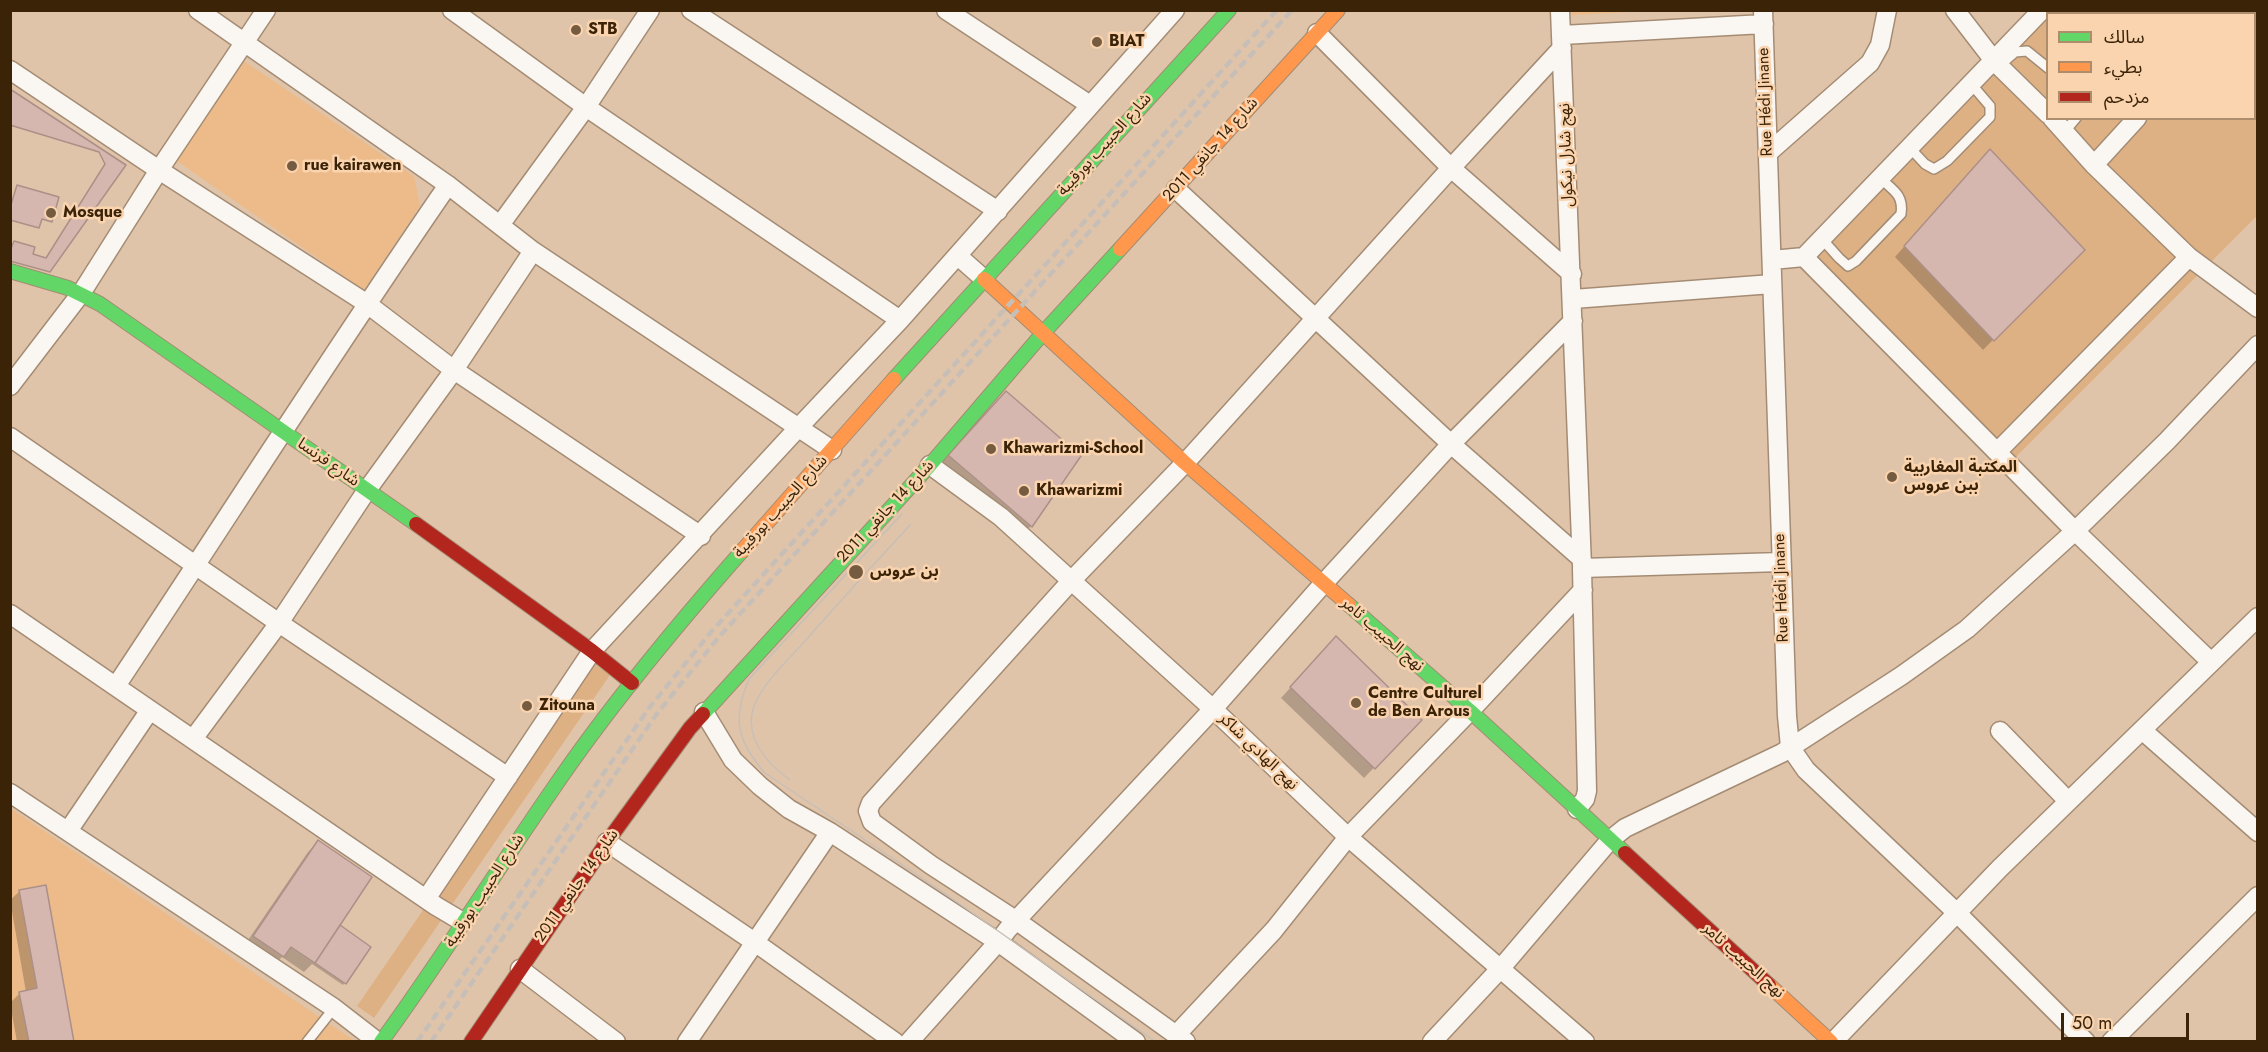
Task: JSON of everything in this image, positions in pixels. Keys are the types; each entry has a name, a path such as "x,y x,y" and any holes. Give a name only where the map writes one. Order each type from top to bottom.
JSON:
{"street":[{"path":"198,10 448,185 533,251 832,450"},
{"path":"10,386 82,292 159,170 266,10"},
{"path":"452,10 586,107 900,320"},
{"path":"500,225 586,107 650,10"},
{"path":"691,10 998,211"},
{"path":"946,10 1090,105"},
{"path":"426,899 592,651 900,320 1175,10"},
{"name":"شارع 14 جانفي 2011","path":"471,1041 607,842 690,728 930,465 1044,332 1338,10"},
{"name":"نهج شارل نيكول","path":"1560,10 1583,590 1587,791 1585,799 1577,809"},
{"path":"1768,153 1870,63 1880,45 1887,10"},
{"path":"1955,10 1997,64 2046,112"},
{"path":"1772,260 1804,257 1972,85 1997,64 2042,10"},
{"name":"شارع الحبيب بورقيبة","path":"380,1041 424,984 556,784 632,682 732,562 1220,13"},
{"path":"1583,590 1348,837 1274,930 1181,1038 1017,921 931,865 872,822 868,811 880,792 1071,581 1185,463 1451,168 1562,41 1763,17"},
{"name":"Rue Hédi Jinane","path":"1763,17 1781,562 1790,747"},
{"path":"1317,33 1451,168 1572,274"},
{"path":"10,70 159,170 366,303 454,370 700,536"},
{"path":"2094,165 2135,120"},
{"path":"2064,123 2094,165 2189,257 2258,308"},
{"path":"116,686 284,432 366,303 448,185"},
{"path":"1176,189 1582,564 1781,562"},
{"path":"193,739 279,623 367,490 454,370 533,251"},
{"path":"957,256 984,279"},
{"path":"1804,257 2075,531 2211,662"},
{"path":"1998,451 2189,257"},
{"name":"شارع فرنسا","path":"10,271 82,292 367,490 632,682"},
{"name":"نهج الحبيب ثامر","path":"984,279 1185,463 1470,711 1832,1041"},
{"path":"1573,299 1772,284"},
{"path":"909,1041 1008,929 1213,709 1451,444 1573,321"},
{"path":"1432,1041 1501,968 1610,840 1625,828 1790,747 1901,676 1967,629 2075,531 2167,441 2258,345"},
{"path":"10,438 508,777"},
{"name":"نهج الهادي شاكر","path":"930,465 1001,517 1213,709 1348,837 1585,1041"},
{"path":"10,614 463,922"},
{"path":"1832,1041 1956,912 2258,617"},
{"path":"68,831 150,710"},
{"path":"704,712 733,760 789,809 830,832 998,942 1136,1041"},
{"path":"2142,730 2258,832"},
{"path":"2000,731 2068,801"},
{"path":"1790,747 1806,770 1956,912 2086,1041"},
{"path":"10,793 334,1008 380,1041"},
{"path":"687,1041 830,832"},
{"path":"607,842 895,1041"},
{"path":"2111,1041 2258,896"},
{"path":"520,969 616,1041"}],"lane":[{"path":"1997,64 2015,52 2027,51 2046,66"},
{"path":"1910,148 1925,164 1934,169 1947,161 1990,117 1990,106 1972,85"},
{"path":"1822,239 1848,266 1856,261 1901,214 1903,204 1899,196 1880,178"},
{"path":"307,1041 334,1008"}],"shaded area":[{"path":"1571,10 1654,11 1572,15"},
{"path":"2042,11 2257,11 2257,216 2011,462 1806,253"},
{"name":"rue kairawen","path":"238,57 414,176 420,206 364,290 171,157"},
{"path":"593,663 610,675 374,1018 357,1006"},
{"path":"10,808 352,1039 350,1042 11,1041"}],"building":[{"name":"Mosque","path":"10,89 126,165 50,272 10,261"},
{"path":"10,125 99,152 105,164 46,258 33,254 35,247 14,241 10,251 10,220 39,228 42,219 52,222 59,197 17,185 10,208"},
{"path":"1990,149 2085,250 1994,341 1904,246"},
{"name":"Khawarizmi","path":"1006,391 1081,456 1032,527 948,455"},
{"name":"Centre Culturel de Ben Arous","path":"1336,636 1422,720 1375,769 1290,687"},
{"path":"318,840 372,877 315,963 291,947 284,957 253,936"},
{"path":"46,885 74,1042 29,1042 19,992 37,988 19,890"},
{"path":"340,925 371,947 346,984 315,963"}],"tram line":[{"path":"902,514 749,679 740,706 739,718 743,740 765,773 937,888 1156,1042"},
{"path":"790,780 774,767 756,743 751,724 755,703 774,674 910,525"}],"railway":[{"path":"417,1042 649,708 711,632 1277,10"},
{"path":"431,1042 656,715 718,638 1292,10"}],"traffic: fast":[{"path":"894,379 1229,10"},
{"path":"703,714 930,465 1044,332 1120,249"},
{"path":"10,271 68,288 100,304 416,524"},
{"path":"381,1042 426,979 555,786 621,695 742,551"},
{"path":"1349,605 1470,711 1625,853"}],"traffic: slow":[{"path":"1120,249 1338,10"},
{"path":"984,279 1185,463 1349,605"},
{"path":"742,551 894,379"},
{"path":"1769,985 1831,1042"}],"traffic: jam":[{"path":"416,524 592,651 632,683"},
{"path":"471,1042 607,842 690,728 703,714"},
{"path":"1625,853 1769,985"}],"place":[{"name":"STB","path":"576,30"},
{"name":"BIAT","path":"1097,42"},
{"name":"rue kairawen","path":"292,166"},
{"name":"Mosque","path":"51,213"},
{"name":"Khawarizmi-School","path":"991,449"},
{"name":"المكتبة المغاربية ببن عروس","path":"1892,477"},
{"name":"Khawarizmi","path":"1024,491"},
{"name":"بن عروس","path":"856,572"},
{"name":"Centre Culturel de Ben Arous","path":"1356,703"},
{"name":"Zitouna","path":"527,706"}]}
